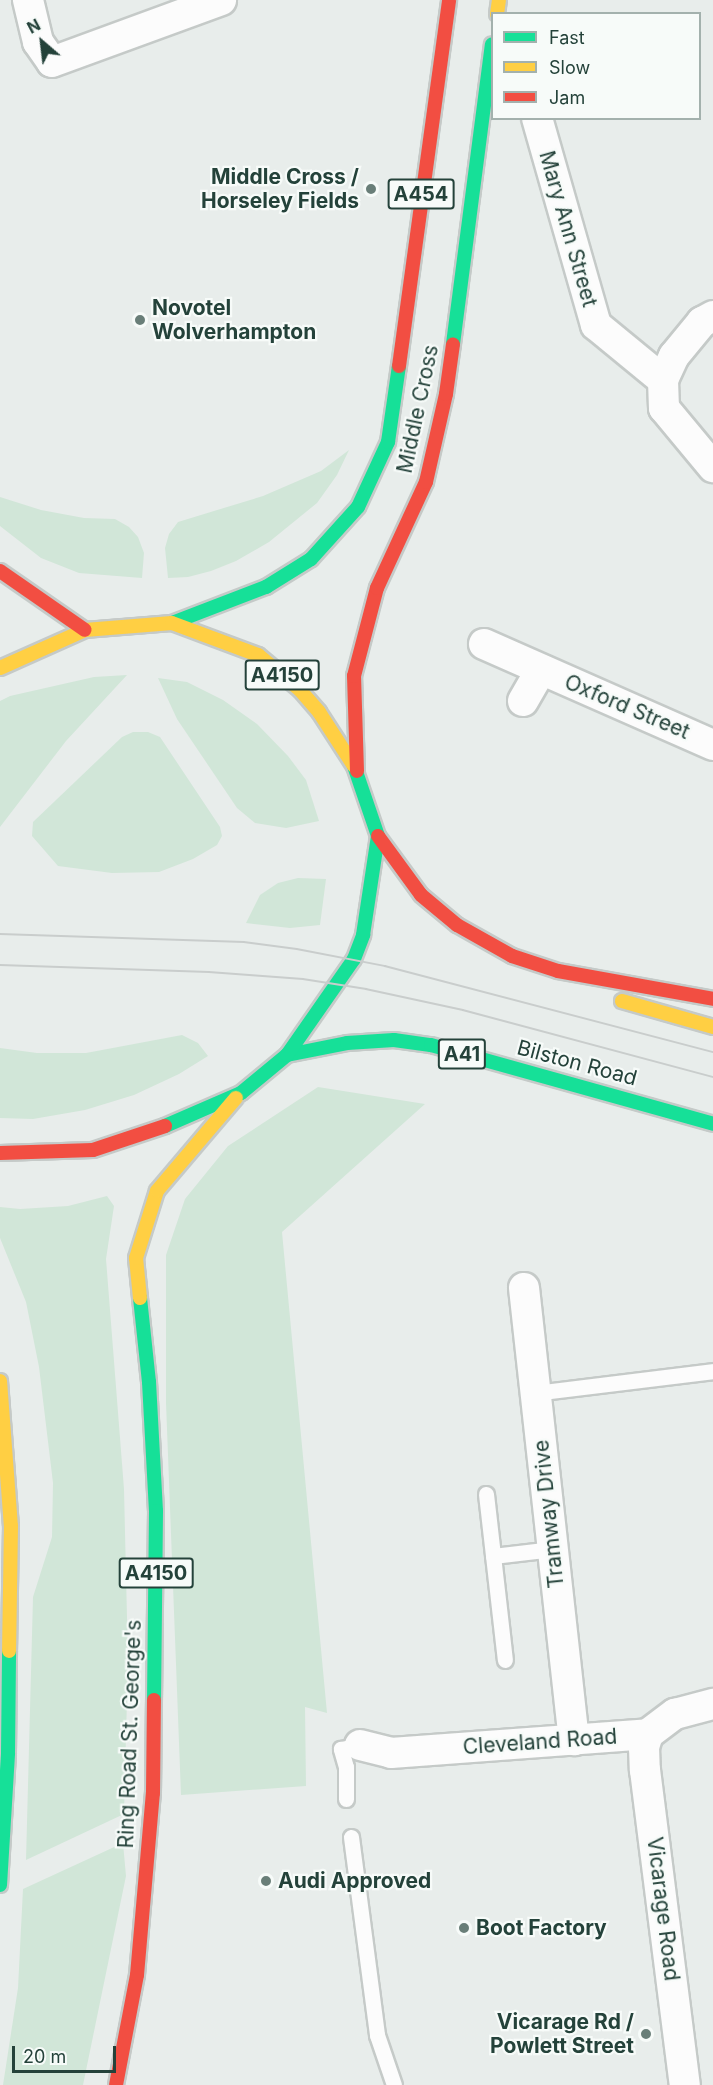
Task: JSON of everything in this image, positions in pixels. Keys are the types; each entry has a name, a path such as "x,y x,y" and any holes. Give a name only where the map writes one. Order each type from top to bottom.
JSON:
{"highway":[{"name":"Middle Cross","path":"172,623 266,587 311,559 358,507 387,442 449,0"},
{"name":"Middle Cross","path":"357,771 354,676 377,588 426,482 446,394 491,53"},
{"path":"0,571 85,630"},
{"name":"A4150","path":"0,668 85,630 172,623 258,655 300,690 319,712 357,771 378,836 363,935 354,959 339,985 287,1055 241,1092 157,1129 93,1150 0,1153"},
{"path":"378,836 421,895 457,925 512,956 558,971 618,999 713,1027"},
{"path":"558,971 713,999"},
{"name":"Bilston Road","path":"287,1055 347,1043 394,1040 422,1044 713,1124"},
{"name":"Ring Road St. George's","path":"116,2085 137,1976 153,1793 156,1511 149,1382 136,1258 157,1191 241,1092"},
{"path":"0,1381 11,1526 8,1753 0,1885"}],"street":[{"path":"28,0 38,42 52,62 220,0"},
{"name":"Mary Ann Street","path":"538,120 596,325 663,380"},
{"path":"713,316 702,322 674,356 663,380 664,408 713,466"},
{"name":"Oxford Street","path":"484,644 713,745"},
{"name":"Oxford Street","path":"523,701 541,670"},
{"name":"Tramway Drive","path":"524,1288 574,1740"},
{"name":"Cleveland Road","path":"360,1745 391,1753 648,1734 675,1714 713,1704"},
{"name":"Vicarage Road","path":"648,1734 644,1747 645,1770 686,2085"}],"lane":[{"path":"535,1393 713,1371"},
{"path":"486,1494 505,1660"},
{"path":"494,1556 553,1548"},
{"path":"346,1799 346,1767 341,1749 360,1745"},
{"path":"351,1838 377,2035 394,2085"}],"green space":[{"path":"349,450 337,475 317,503 269,542 236,561 211,571 188,577 168,578 165,548 169,534 178,522 263,496 321,471"},
{"path":"0,497 41,510 84,518 115,519 129,527 138,537 144,553 142,578 79,573 41,558 0,526"},
{"path":"127,675 66,741 0,827 0,701 10,696 94,677"},
{"path":"158,678 187,682 223,700 257,724 288,756 306,780 319,821 286,828 255,823 237,808 177,719"},
{"path":"133,732 148,732 160,737 220,827 222,836 217,845 193,859 159,872 112,873 58,866 32,836 33,822 122,737"},
{"path":"298,878 326,879 320,925 290,928 246,923 260,895 278,883"},
{"path":"182,1035 198,1043 208,1056 179,1074 134,1095 85,1110 33,1119 0,1118 0,1048 37,1053 86,1053"},
{"path":"318,1087 425,1104 282,1232 327,1713 305,1707 306,1786 181,1795 166,1403 166,1255 185,1199 228,1146"},
{"path":"107,1196 114,1206 106,1259 124,1489 128,1660 124,1814 26,1860 33,1597 52,1537 53,1483 39,1367 26,1302 0,1238 0,1207 20,1209 68,1206"},
{"path":"123,1843 126,1876 83,2085 3,2085 18,1988 23,1889"}],"tram line":[{"path":"0,934 244,942 297,949 385,966 713,1052"},
{"path":"0,965 209,972 303,979 366,989 463,1010 713,1077"}],"traffic: fast":[{"path":"453,344 491,53"},
{"path":"172,623 266,587 311,559 358,507 388,442 399,366"},
{"path":"165,1126 241,1093 287,1055 354,959 363,935 378,836 354,766"},
{"path":"287,1055 347,1043 394,1040 431,1045 713,1124"},
{"path":"140,1298 149,1382 156,1511 154,1700"},
{"path":"0,1885 8,1753 9,1651"}],"traffic: slow":[{"path":"497,12 499,0"},
{"path":"0,668 85,630 172,623 258,655 300,690 319,712 354,766"},
{"path":"622,1001 713,1027"},
{"path":"140,1298 136,1258 157,1191 236,1098"},
{"path":"0,1381 11,1526 9,1651"}],"traffic: jam":[{"path":"399,366 449,0"},
{"path":"357,771 354,676 377,588 426,482 446,394 453,344"},
{"path":"0,571 85,630"},
{"path":"378,836 421,895 457,925 512,956 558,971 713,999"},
{"path":"0,1153 93,1150 165,1126"},
{"path":"116,2085 137,1975 153,1793 154,1700"}],"place":[{"name":"Middle Cross / Horseley Fields","path":"371,189"},
{"name":"Novotel Wolverhampton","path":"140,320"},
{"name":"Audi Approved","path":"266,1881"},
{"name":"Boot Factory","path":"464,1928"},
{"name":"Vicarage Rd / Powlett Street","path":"646,2034"}]}
